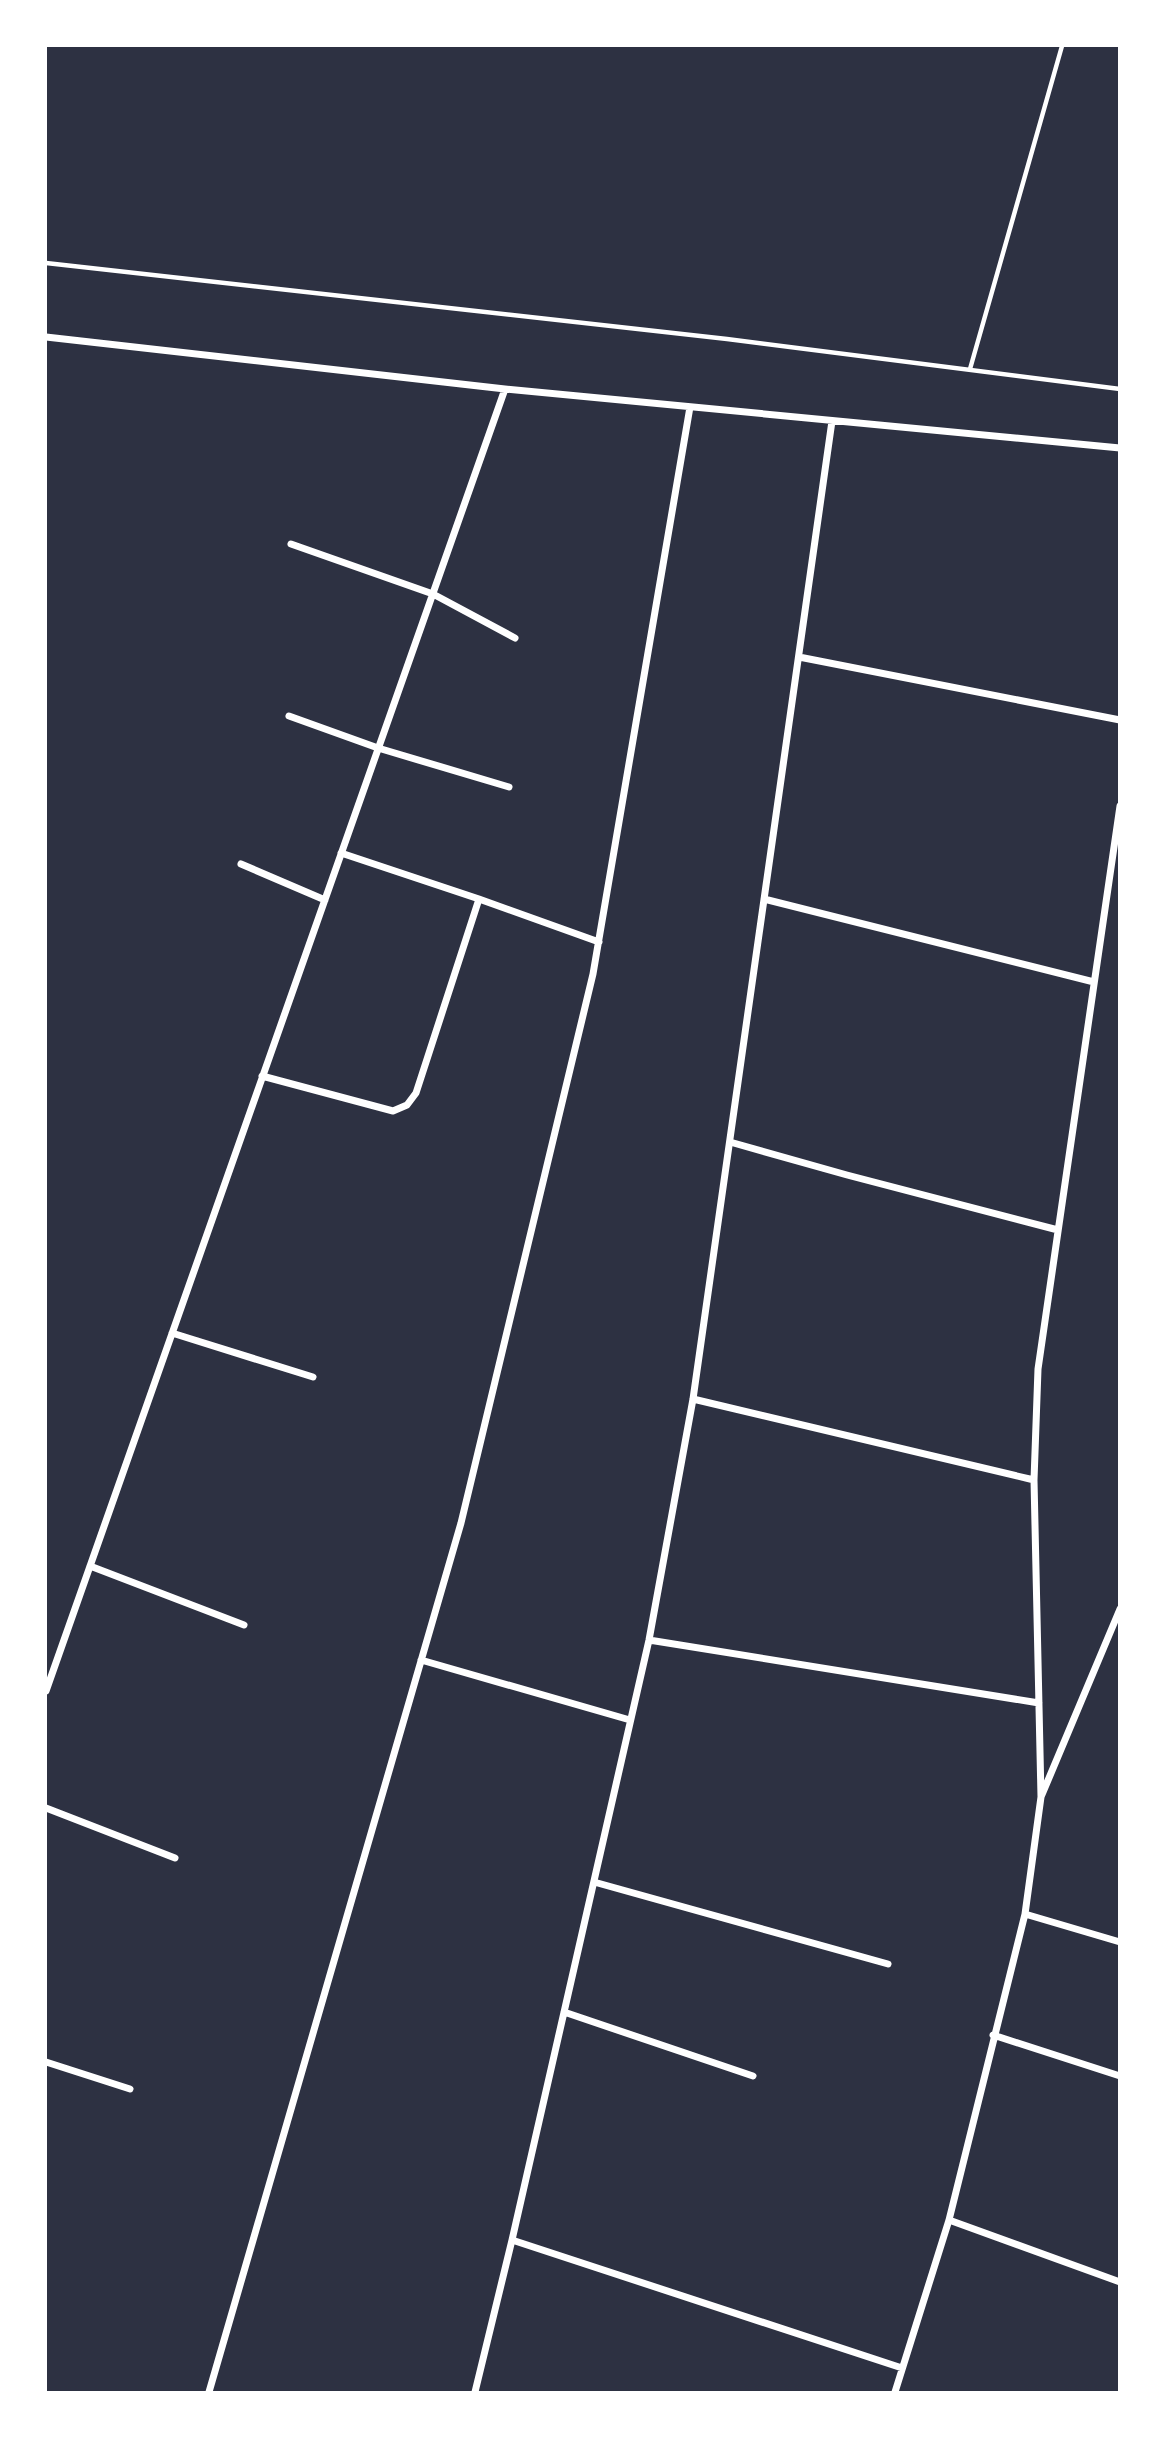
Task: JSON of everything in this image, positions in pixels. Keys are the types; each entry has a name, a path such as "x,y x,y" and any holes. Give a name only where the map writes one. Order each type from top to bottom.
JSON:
{"street":[{"path":"46,337 505,389 1119,449"},
{"path":"46,1691 505,389"},
{"path":"209,2392 461,1523 590,988 690,407"},
{"path":"475,2392 649,1640 693,1399 832,421"},
{"path":"291,544 433,594 515,638"},
{"path":"799,657 1119,720"},
{"path":"289,716 378,748 509,787"},
{"path":"895,2392 949,2220 1025,1914 1041,1797 1034,1480 1038,1369 1119,806"},
{"path":"341,853 599,942"},
{"path":"241,864 324,900"},
{"path":"262,1076 393,1111 407,1105 416,1093 479,899"},
{"path":"764,899 1094,982"},
{"path":"730,1142 1058,1230"},
{"path":"172,1333 313,1377"},
{"path":"693,1399 1034,1480"},
{"path":"90,1566 244,1625"},
{"path":"1041,1797 1119,1609"},
{"path":"649,1640 1039,1703"},
{"path":"421,1660 630,1720"},
{"path":"46,1808 175,1858"},
{"path":"594,1882 888,1964"},
{"path":"1025,1914 1119,1942"},
{"path":"564,2012 753,2076"},
{"path":"993,2035 1119,2076"},
{"path":"46,2062 130,2089"},
{"path":"949,2220 1119,2282"},
{"path":"512,2240 902,2368"}],"path":[{"path":"970,369 1062,46"},
{"path":"46,263 727,339 1119,389"}]}
